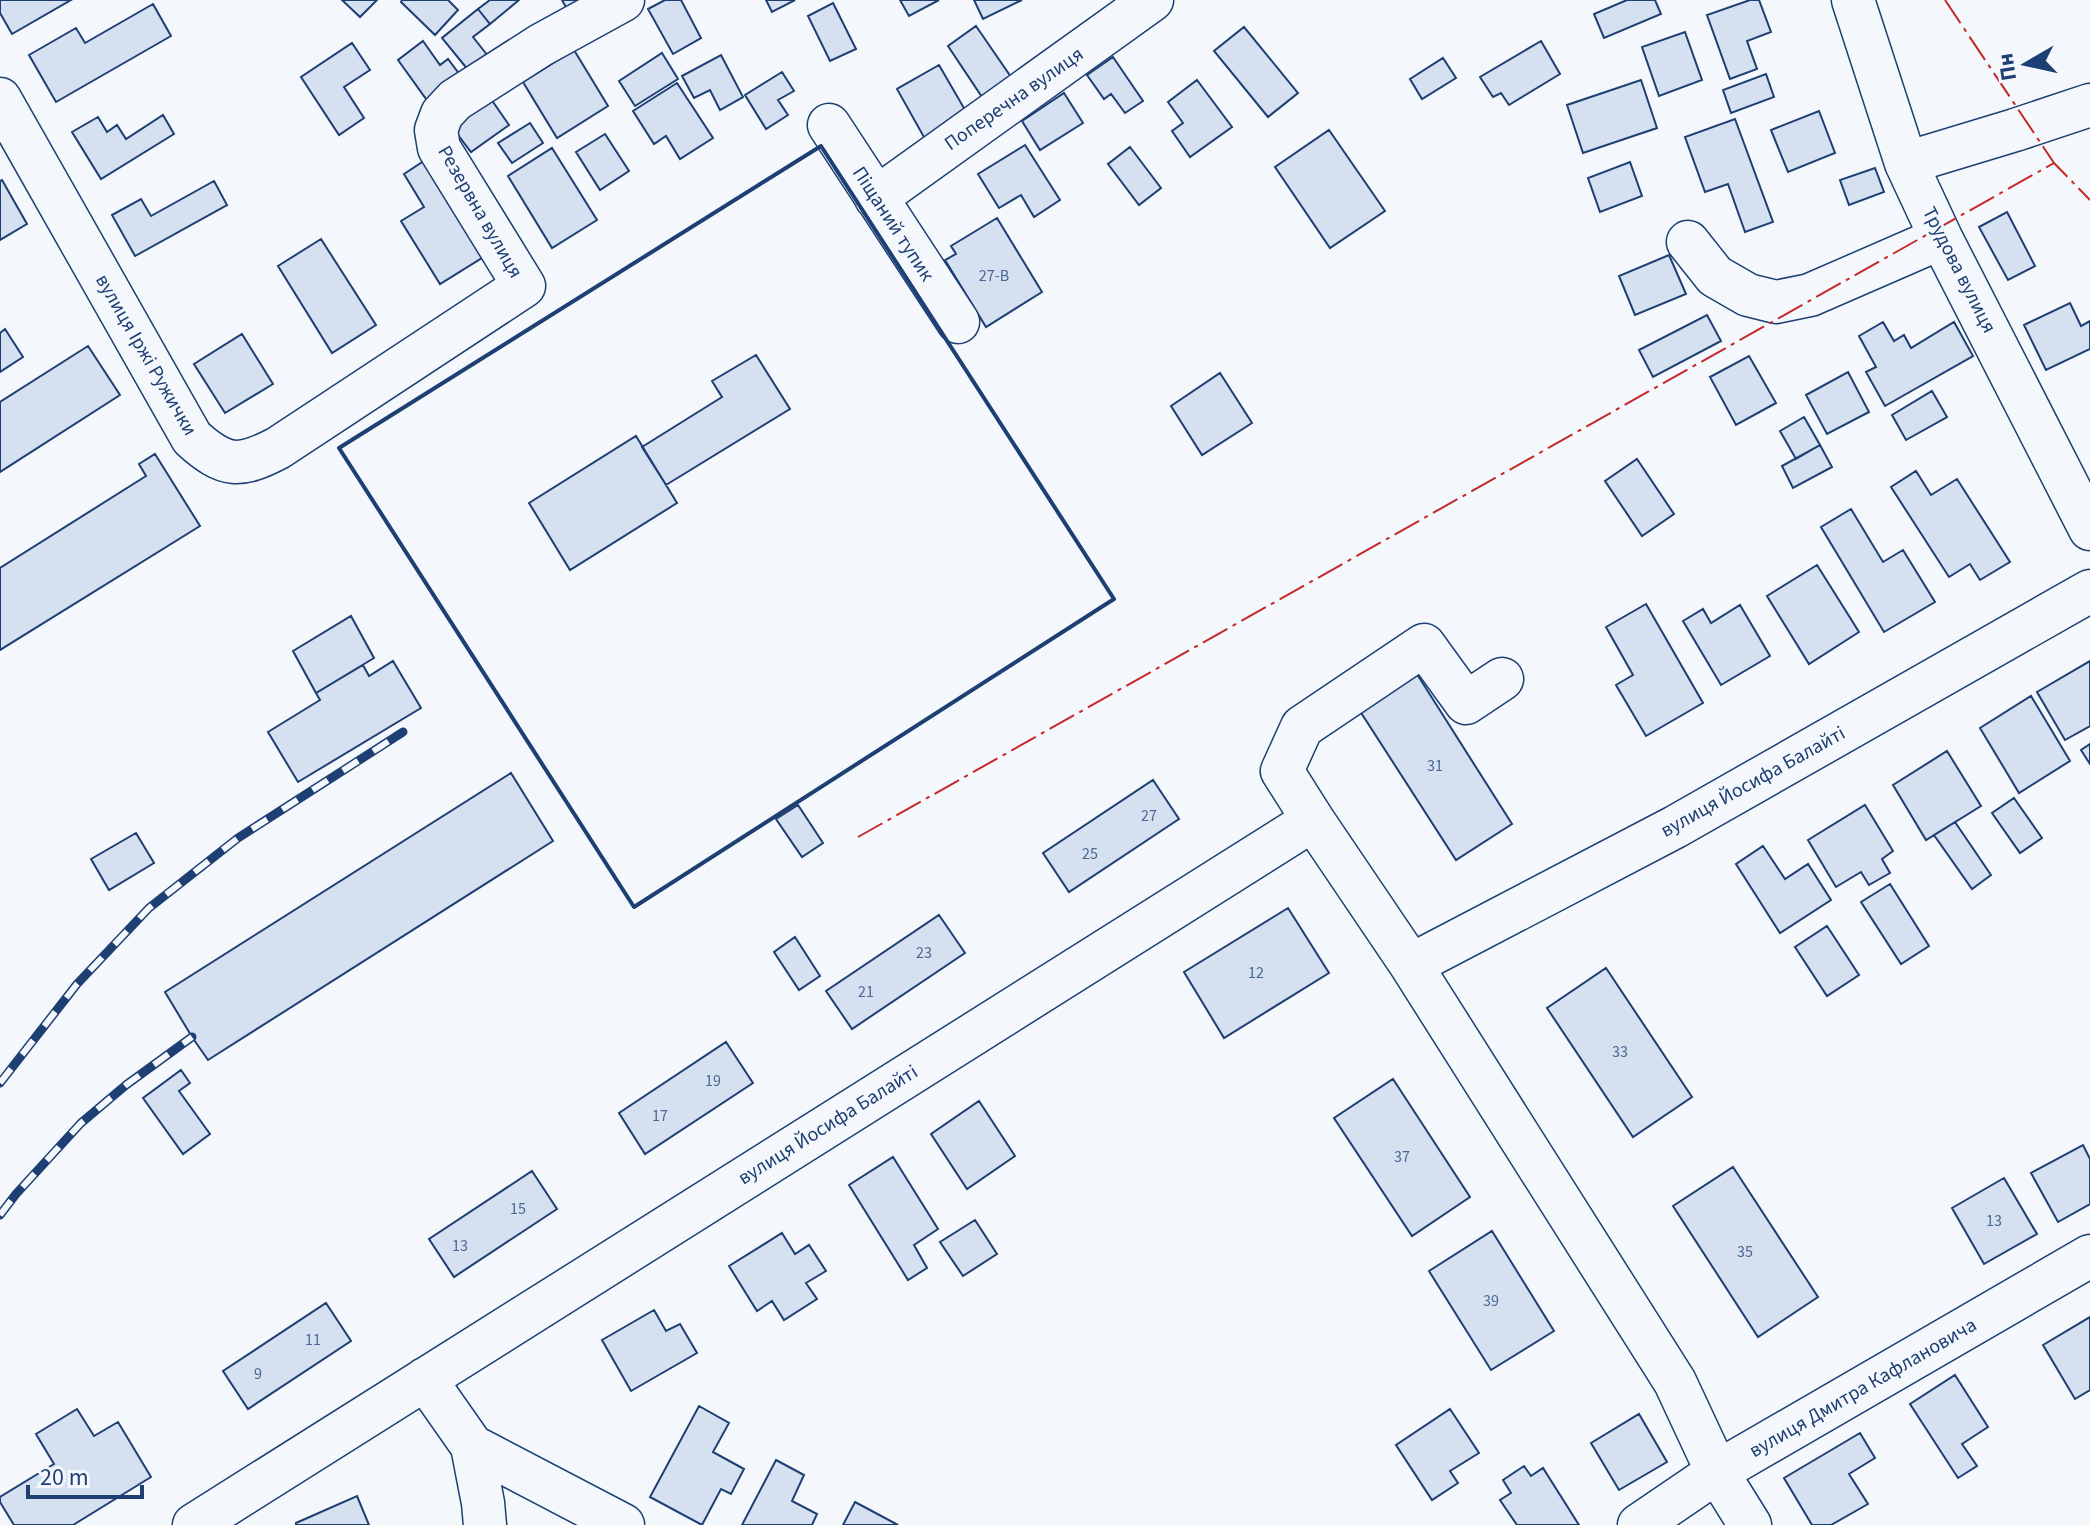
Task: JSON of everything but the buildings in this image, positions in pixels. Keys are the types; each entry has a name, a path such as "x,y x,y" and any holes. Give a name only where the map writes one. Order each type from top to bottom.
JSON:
{"street":[{"name":"Резервна вулиця","path":"524,286 439,148 436,130 442,114 455,100 541,45 623,0"},
{"name":"Поперечна вулиця","path":"876,198 1152,0"},
{"name":"Трудова вулиця","path":"1853,0 1906,163 1941,238 2090,529"},
{"name":"вулиця Іржі Ружички","path":"0,99 192,438 208,453 229,462 255,460 278,448 524,286"},
{"path":"1906,163 2090,105"},
{"name":"Піщаний тупик","path":"829,125 958,322"},
{"path":"1688,242 1715,276 1748,295 1776,302 1810,295 1941,238"},
{"name":"вулиця Йосифа Балайті","path":"1411,965 1675,827 2090,591"},
{"path":"1502,679 1466,703 1424,645 1302,727 1282,771 1411,965 1675,1382 1717,1472 1750,1525"},
{"name":"вулиця Йосифа Балайті","path":"194,1525 1313,820"},
{"name":"вулиця Дмитра Кафлановича","path":"1639,1525 1717,1472 2090,1256"},
{"path":"425,1379 472,1446 485,1525"},
{"path":"472,1446 623,1525"}],"railway":[{"path":"0,1083 77,984 149,908 238,838 403,732"},
{"path":"0,1215 81,1123 126,1085 192,1037"}],"wall":[{"path":"821,146 1114,599 634,907 339,448 821,146"}],"power":[{"path":"1945,0 2054,163"},
{"path":"858,837 2054,163 2090,200"}]}
